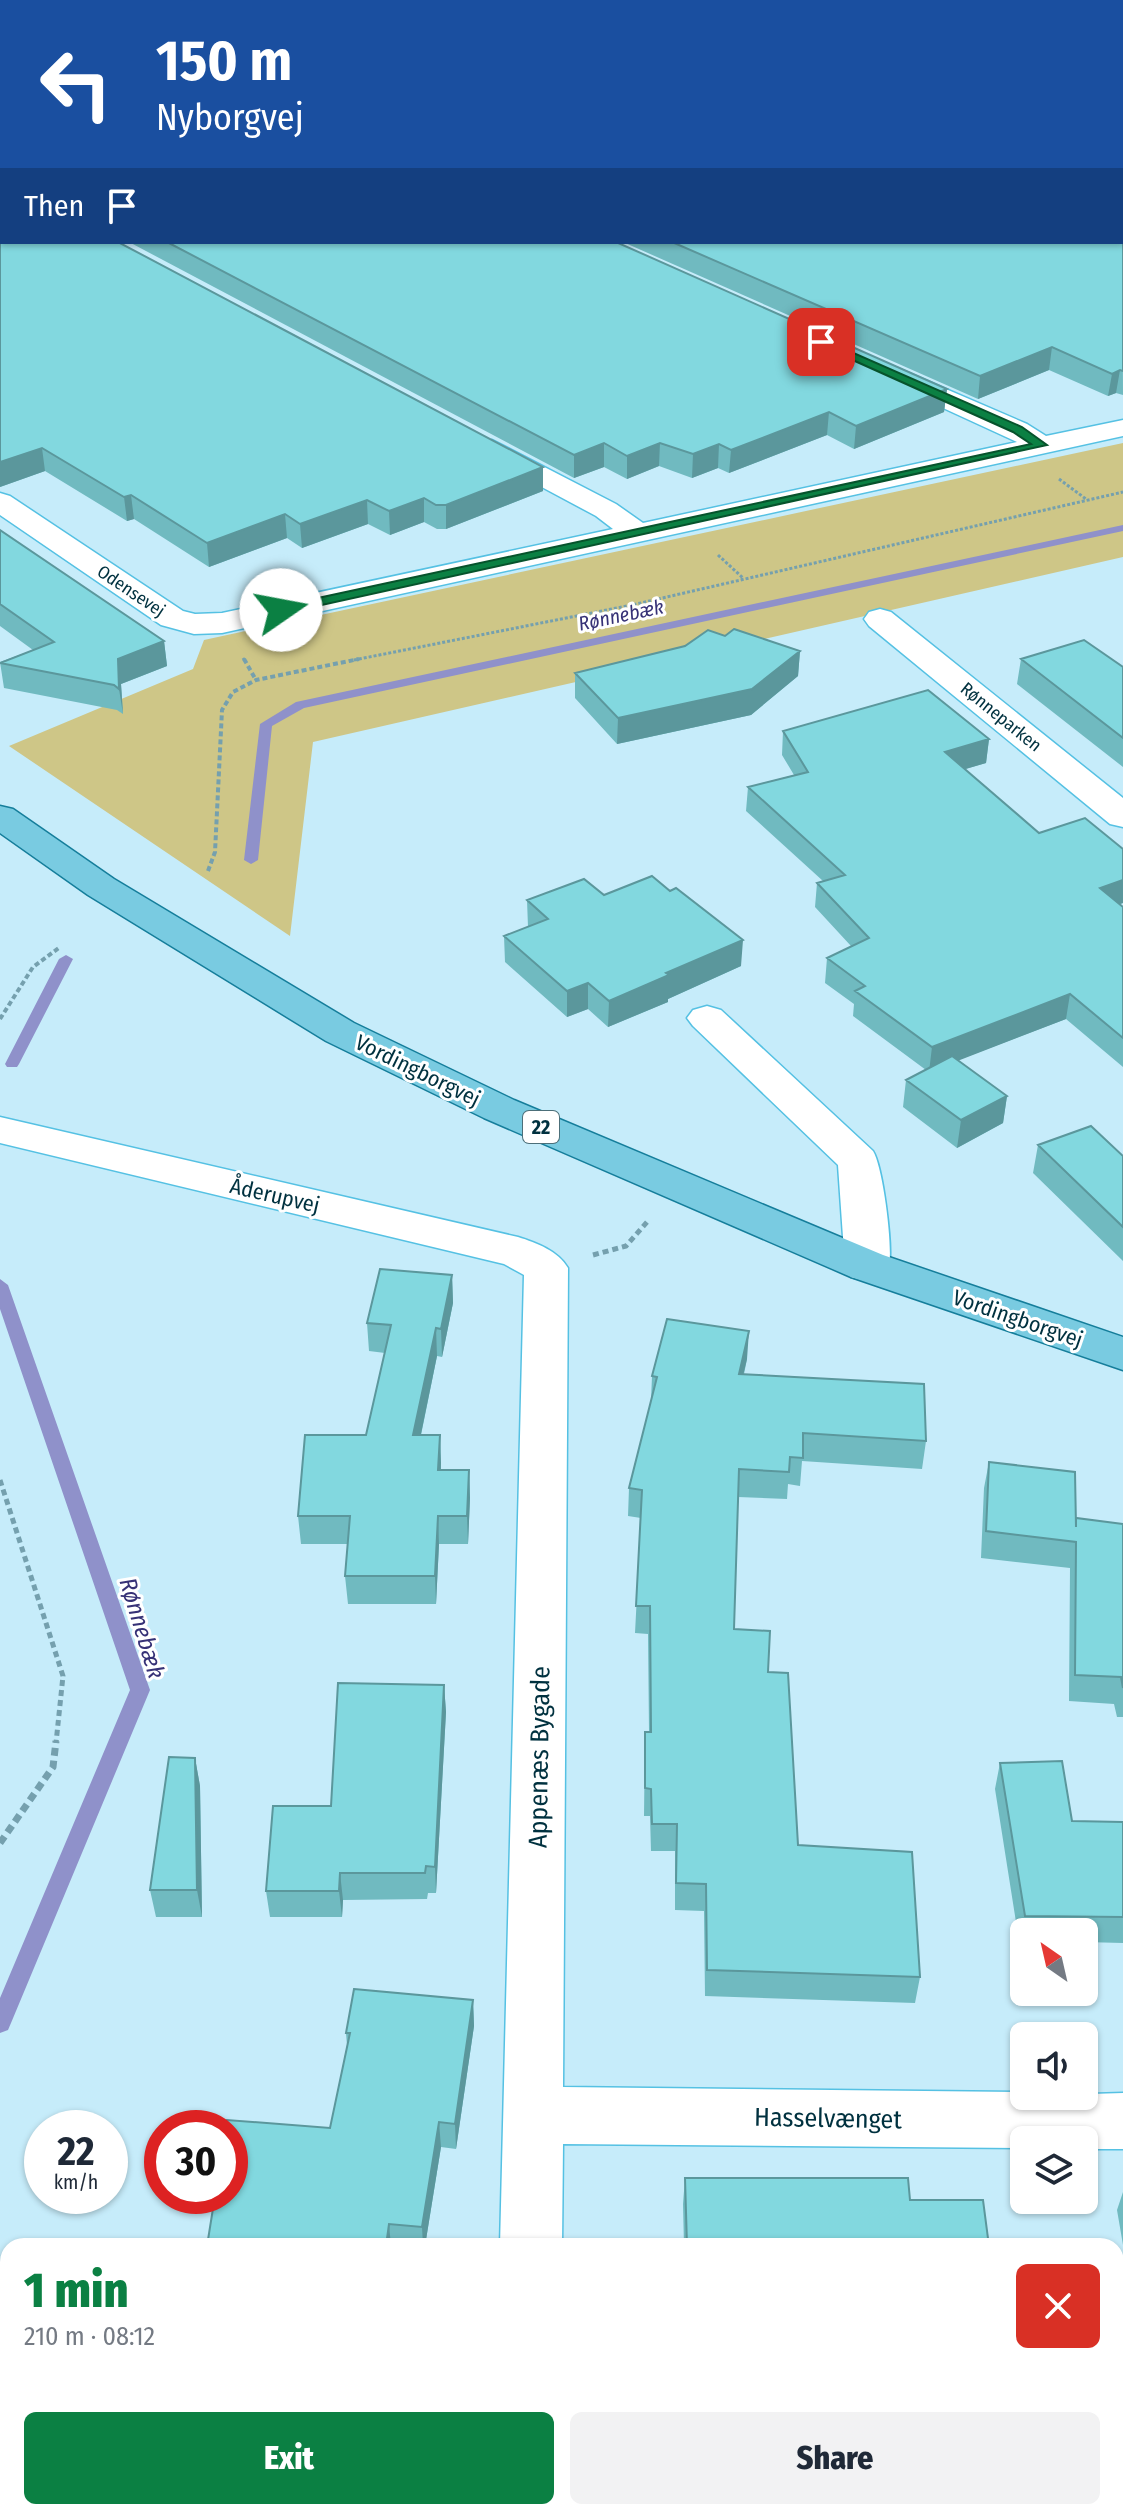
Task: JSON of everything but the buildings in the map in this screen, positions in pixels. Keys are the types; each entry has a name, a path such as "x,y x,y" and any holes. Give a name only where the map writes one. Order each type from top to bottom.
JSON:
{"main road":[{"name":"Vordingborgvej","path":"0,817 101,887 340,1032 499,1109 867,1266 1123,1354"}],"street":[{"path":"872,365 1017,430 1041,445"},
{"name":"Odensevej","path":"0,502 172,618 194,624 222,623 1123,428"},
{"path":"467,436 606,510 636,532"},
{"name":"Rønneparken","path":"880,619 1123,816"},
{"path":"707,1018 858,1161 867,1266"},
{"name":"Åderupvej","path":"0,1130 518,1252 546,1268"},
{"name":"Appenæs Bygade","path":"531,2238 546,1268"},
{"name":"Hasselvænget","path":"533,2115 1123,2121"}],"path":[{"path":"208,871 215,852 222,710 233,692 256,680 632,605 1123,492"},
{"path":"0,1019 33,967 60,947"},
{"path":"546,1268 626,1246 678,1187"},
{"path":"0,1480 63,1676 53,1767 0,1840"}],"shaded area":[{"path":"1123,443 1123,557 313,742 290,936 9,746 193,669 204,640"}],"waterway":[{"name":"Rønnebæk","path":"251,860 266,724 300,705 1123,528"},
{"name":"Rønnebæk","path":"12,1064 66,959"},
{"name":"Rønnebæk","path":"0,1285 140,1690 0,2023"}],"route":[{"path":"281,610 1041,445 1017,430 821,342"}]}
